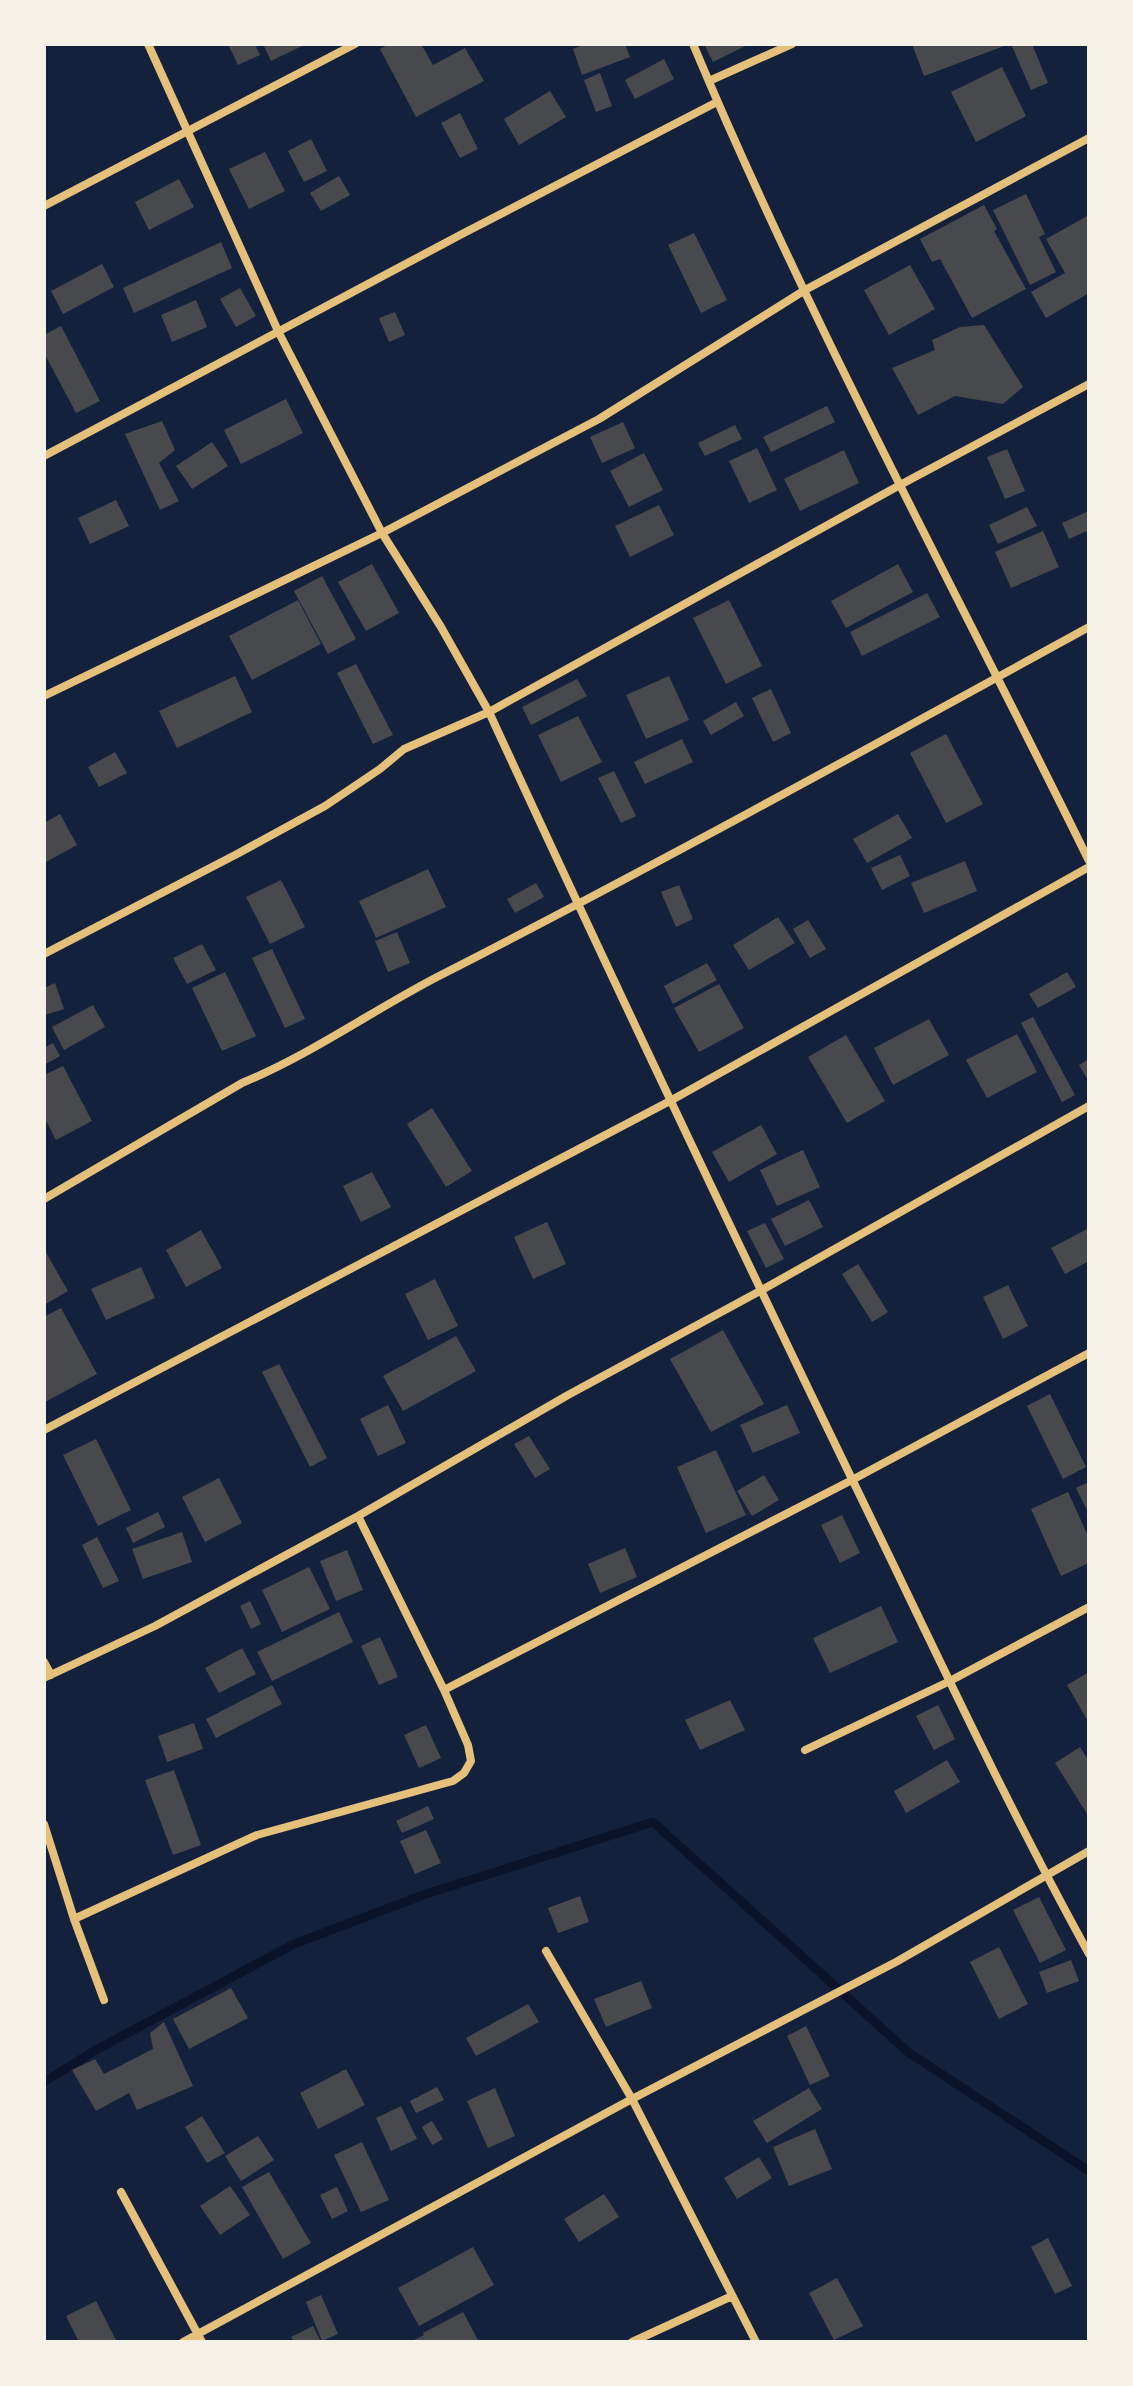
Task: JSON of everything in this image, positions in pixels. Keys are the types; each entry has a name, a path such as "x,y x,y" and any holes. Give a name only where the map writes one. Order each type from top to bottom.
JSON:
{"street":[{"path":"148,44 279,333 382,533 441,627 489,712 670,1101 948,1682 1045,1875 1089,1954"},
{"path":"44,206 355,44"},
{"path":"44,1430 670,1101 1089,864 805,290 693,44"},
{"path":"709,81 792,44"},
{"path":"44,456 717,102"},
{"path":"44,696 382,533 599,419 805,290 1089,138"},
{"path":"44,954 325,806 404,749 489,712 1089,384"},
{"path":"44,1199 242,1083 268,1072 422,985 578,905 1089,627"},
{"path":"44,1662 48,1676 155,1626 358,1516 568,1395 1089,1106"},
{"path":"444,1690 852,1480 1089,1353"},
{"path":"74,1919 257,1835 453,1781 464,1773 471,1761 468,1745 358,1516"},
{"path":"805,1750 948,1682 1089,1607"},
{"path":"44,1824 104,2000"},
{"path":"183,2342 200,2338 632,2099 896,1962 1089,1851"},
{"path":"546,1951 632,2099 756,2342"},
{"path":"121,2192 200,2338"},
{"path":"632,2342 732,2296"}],"building":[{"path":"228,44 255,44 260,55 238,65"},
{"path":"263,44 306,44 271,61"},
{"path":"389,44 421,44 433,65 465,48 484,81 416,117 380,49"},
{"path":"586,44 625,44 630,57 582,75 573,49"},
{"path":"704,44 749,44 713,62"},
{"path":"912,44 1003,44 1004,46 924,76"},
{"path":"1011,44 1032,44 1048,83 1031,90"},
{"path":"664,59 674,79 635,99 625,80"},
{"path":"1002,67 1026,116 976,142 951,92"},
{"path":"600,73 612,106 596,112 584,80"},
{"path":"550,91 566,117 519,145 504,119"},
{"path":"460,113 478,149 460,158 441,123"},
{"path":"311,139 327,171 304,182 288,151"},
{"path":"265,152 285,191 249,209 229,169"},
{"path":"339,176 350,195 321,211 310,193"},
{"path":"179,179 194,207 149,230 135,202"},
{"path":"1026,194 1045,234 1039,237 1056,272 1030,285 993,210"},
{"path":"984,205 997,229 994,231 1026,289 972,318 940,259 932,262 920,239"},
{"path":"1089,215 1089,293 1046,318 1031,292 1065,273 1046,239"},
{"path":"694,233 727,300 701,313 668,245"},
{"path":"221,242 232,268 134,313 123,288"},
{"path":"102,264 114,287 63,314 51,291"},
{"path":"910,265 935,309 889,335 864,290"},
{"path":"240,288 256,316 236,327 220,299"},
{"path":"196,300 207,327 172,342 161,315"},
{"path":"395,312 405,335 389,342 379,318"},
{"path":"984,325 1023,387 1003,404 955,396 918,415 892,368 935,350 932,340 960,327"},
{"path":"61,326 100,401 76,413 44,353 44,335"},
{"path":"286,399 303,433 241,464 224,430"},
{"path":"827,406 835,422 771,452 763,437"},
{"path":"162,421 175,450 159,463 179,501 160,510 125,434"},
{"path":"623,422 635,448 602,463 590,437"},
{"path":"735,425 742,439 705,456 698,443"},
{"path":"212,442 228,466 192,489 176,466"},
{"path":"757,448 777,490 749,503 729,461"},
{"path":"1007,449 1025,491 1005,499 987,457"},
{"path":"844,450 859,483 800,511 784,479"},
{"path":"644,453 663,490 629,507 610,471"},
{"path":"116,500 129,526 90,544 78,518"},
{"path":"659,505 674,535 630,557 615,526"},
{"path":"1027,507 1037,526 998,544 989,525"},
{"path":"1089,511 1089,530 1069,539 1062,523"},
{"path":"1043,531 1059,567 1011,588 995,552"},
{"path":"372,564 399,613 366,631 338,582"},
{"path":"898,564 913,592 846,628 831,601"},
{"path":"322,576 356,639 328,654 294,591"},
{"path":"927,593 940,617 862,656 850,632"},
{"path":"298,600 321,644 252,680 229,636"},
{"path":"729,600 762,666 726,684 693,618"},
{"path":"356,664 393,735 373,744 337,673"},
{"path":"235,676 252,712 177,748 159,711"},
{"path":"669,676 689,720 646,739 626,695"},
{"path":"577,679 587,696 531,725 522,707"},
{"path":"771,689 791,733 773,742 752,698"},
{"path":"736,702 744,716 711,735 703,721"},
{"path":"578,716 602,762 561,782 538,735"},
{"path":"946,734 983,804 946,823 910,753"},
{"path":"682,739 693,762 645,784 634,762"},
{"path":"115,752 127,773 99,787 88,767"},
{"path":"614,771 636,816 621,823 598,778"},
{"path":"60,814 77,845 44,863 44,823"},
{"path":"898,814 912,838 867,863 853,839"},
{"path":"900,855 910,876 882,890 871,868"},
{"path":"965,861 977,891 924,913 911,883"},
{"path":"428,869 446,907 376,938 359,901"},
{"path":"281,880 305,927 270,944 246,897"},
{"path":"536,883 544,897 515,913 507,899"},
{"path":"679,885 693,919 676,927 661,892"},
{"path":"778,917 795,943 749,970 733,945"},
{"path":"808,920 826,949 810,958 793,929"},
{"path":"397,932 410,963 388,972 375,941"},
{"path":"202,944 216,970 187,984 173,958"},
{"path":"272,949 305,1019 285,1028 252,958"},
{"path":"707,963 717,980 673,1004 664,986"},
{"path":"225,972 256,1036 222,1051 192,988"},
{"path":"1067,972 1076,987 1038,1008 1029,994"},
{"path":"55,983 64,1009 45,1015 44,988"},
{"path":"719,984 744,1028 699,1052 674,1008"},
{"path":"93,1005 105,1027 64,1050 52,1027"},
{"path":"1033,1017 1075,1095 1062,1102 1021,1023"},
{"path":"929,1019 949,1055 893,1085 874,1048"},
{"path":"1017,1034 1037,1072 987,1098 966,1060"},
{"path":"846,1035 885,1101 847,1123 808,1057"},
{"path":"53,1043 60,1056 44,1065 44,1048"},
{"path":"1089,1059 1089,1082 1079,1065"},
{"path":"63,1066 92,1121 56,1140 44,1117 44,1075"},
{"path":"432,1108 472,1171 446,1187 407,1124"},
{"path":"761,1125 777,1154 729,1182 712,1152"},
{"path":"803,1150 820,1187 777,1206 760,1170"},
{"path":"372,1172 391,1207 361,1222 343,1186"},
{"path":"809,1200 823,1227 785,1246 771,1219"},
{"path":"547,1222 566,1264 533,1279 514,1237"},
{"path":"765,1223 784,1259 766,1268 747,1231"},
{"path":"1089,1228 1089,1261 1065,1274 1051,1248"},
{"path":"201,1230 222,1268 186,1287 166,1250"},
{"path":"44,1249 68,1291 44,1305"},
{"path":"858,1264 888,1312 872,1322 842,1274"},
{"path":"141,1267 155,1298 106,1320 91,1289"},
{"path":"435,1279 458,1326 428,1340 405,1294"},
{"path":"1008,1285 1028,1326 1003,1339 983,1297"},
{"path":"61,1308 97,1374 45,1402 44,1317"},
{"path":"723,1330 764,1404 711,1432 670,1359"},
{"path":"456,1336 476,1371 403,1411 383,1376"},
{"path":"279,1364 327,1458 310,1467 262,1372"},
{"path":"1050,1394 1086,1467 1063,1479 1027,1406"},
{"path":"388,1405 406,1443 378,1456 360,1419"},
{"path":"787,1405 800,1433 753,1453 740,1425"},
{"path":"529,1436 550,1469 535,1478 514,1444"},
{"path":"96,1439 131,1510 98,1526 63,1455"},
{"path":"716,1450 746,1515 706,1533 677,1467"},
{"path":"764,1475 779,1500 752,1516 737,1491"},
{"path":"219,1478 242,1523 205,1542 182,1497"},
{"path":"1089,1482 1089,1514 1076,1488"},
{"path":"1068,1492 1089,1538 1089,1563 1061,1576 1031,1509"},
{"path":"158,1512 165,1527 133,1543 126,1528"},
{"path":"842,1515 860,1553 840,1563 821,1525"},
{"path":"182,1532 192,1562 143,1579 132,1549"},
{"path":"97,1537 119,1581 103,1588 82,1545"},
{"path":"625,1548 637,1577 600,1593 588,1564"},
{"path":"347,1550 363,1590 336,1601 320,1561"},
{"path":"309,1567 330,1609 282,1632 262,1590"},
{"path":"250,1601 261,1624 251,1629 240,1606"},
{"path":"881,1606 898,1642 830,1673 813,1638"},
{"path":"339,1612 353,1642 272,1681 257,1652"},
{"path":"380,1637 398,1677 379,1685 361,1646"},
{"path":"242,1648 256,1674 219,1693 205,1668"},
{"path":"1089,1672 1089,1723 1067,1685"},
{"path":"272,1685 282,1704 216,1738 206,1719"},
{"path":"730,1700 745,1730 700,1750 685,1720"},
{"path":"938,1705 955,1739 934,1750 916,1716"},
{"path":"194,1723 203,1749 167,1762 158,1736"},
{"path":"426,1725 441,1758 419,1768 404,1735"},
{"path":"1080,1747 1089,1761 1089,1817 1055,1763"},
{"path":"947,1760 960,1782 906,1813 894,1791"},
{"path":"174,1770 201,1845 173,1855 145,1780"},
{"path":"428,1806 434,1819 402,1833 396,1821"},
{"path":"426,1830 441,1863 415,1874 400,1841"},
{"path":"580,1896 589,1922 558,1933 548,1908"},
{"path":"1039,1897 1066,1950 1040,1963 1013,1910"},
{"path":"999,1947 1028,2004 999,2019 970,1962"},
{"path":"1071,1960 1079,1981 1047,1993 1039,1972"},
{"path":"641,1981 652,2008 606,2027 594,1999"},
{"path":"231,1988 248,2018 189,2049 173,2019"},
{"path":"528,2004 539,2022 476,2056 466,2038"},
{"path":"164,2022 193,2086 137,2110 129,2093 96,2111 72,2070 95,2059 104,2074 153,2049 150,2033"},
{"path":"806,2026 830,2076 810,2085 787,2036"},
{"path":"346,2069 365,2105 318,2129 300,2093"},
{"path":"437,2087 444,2100 416,2113 410,2101"},
{"path":"495,2088 515,2136 488,2148 467,2101"},
{"path":"809,2088 822,2109 767,2143 753,2121"},
{"path":"401,2106 417,2139 391,2151 376,2118"},
{"path":"202,2116 225,2153 207,2163 185,2127"},
{"path":"432,2121 443,2139 432,2145 422,2127"},
{"path":"815,2129 832,2169 789,2186 773,2147"},
{"path":"258,2136 274,2160 241,2181 225,2156"},
{"path":"362,2142 389,2200 361,2212 334,2155"},
{"path":"759,2157 772,2178 737,2199 724,2178"},
{"path":"269,2172 311,2243 283,2259 242,2187"},
{"path":"230,2186 250,2215 220,2235 200,2206"},
{"path":"337,2187 348,2211 332,2219 320,2195"},
{"path":"604,2194 619,2217 579,2242 564,2219"},
{"path":"1048,2238 1072,2286 1055,2294 1031,2247"},
{"path":"473,2247 494,2285 419,2326 398,2288"},
{"path":"837,2278 863,2326 834,2340 809,2293"},
{"path":"321,2295 338,2334 322,2341 306,2302"},
{"path":"96,2301 117,2342 79,2342 66,2316"},
{"path":"463,2312 479,2342 410,2342 423,2333"},
{"path":"313,2326 321,2342 294,2342 291,2337"}],"waterway":[{"path":"44,2082 94,2051 294,1944 426,1894 653,1822 908,2052 1089,2171"}]}
